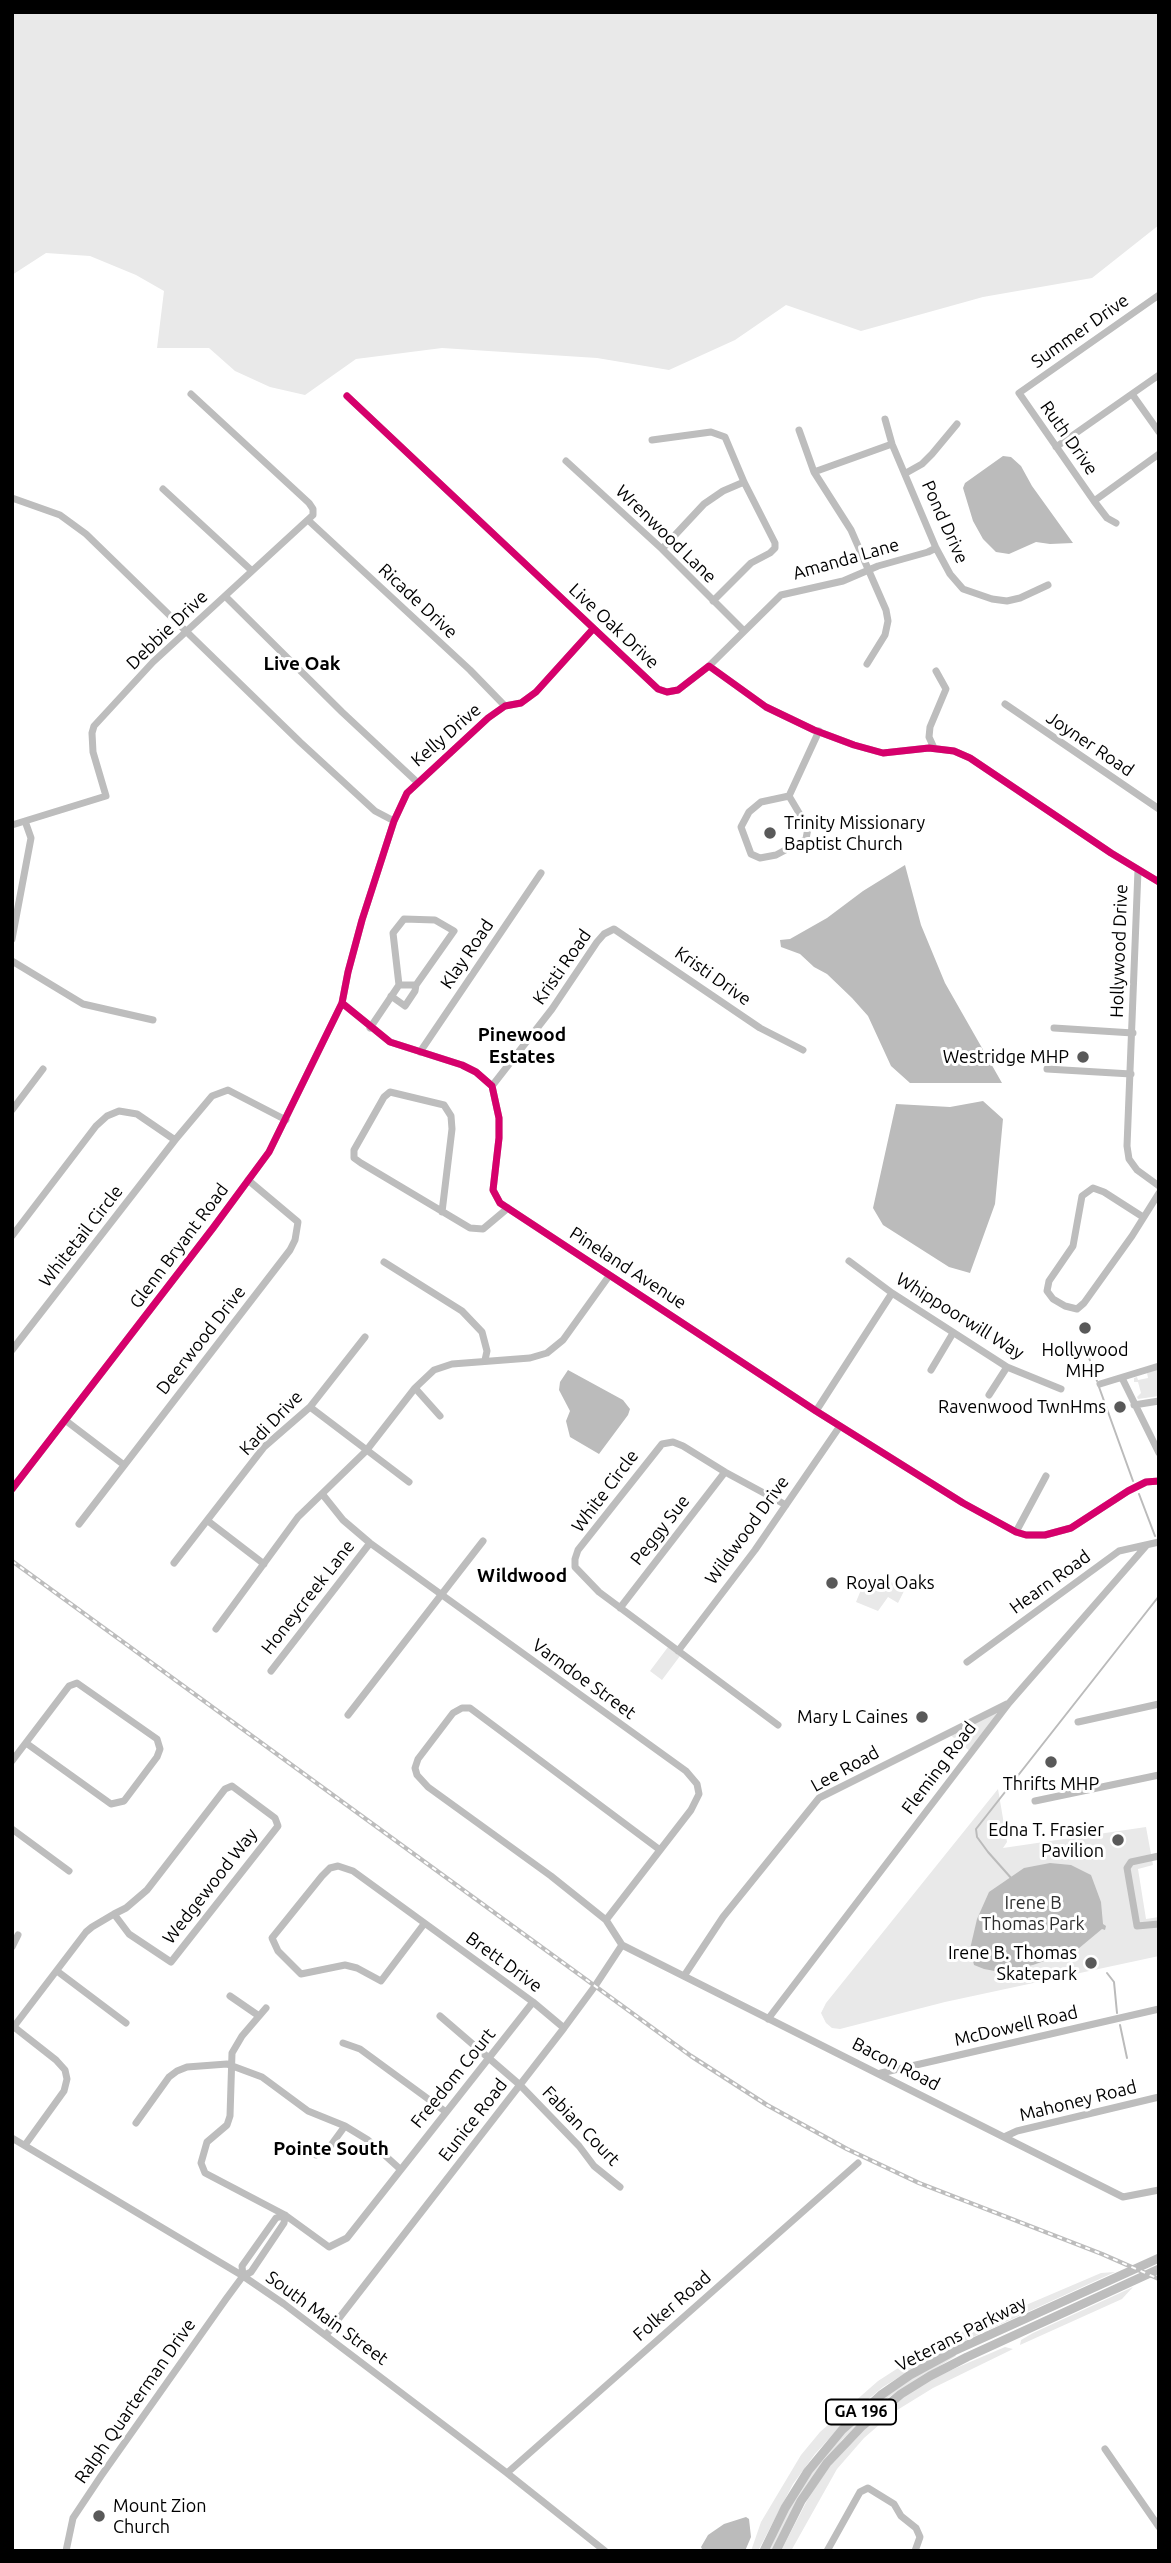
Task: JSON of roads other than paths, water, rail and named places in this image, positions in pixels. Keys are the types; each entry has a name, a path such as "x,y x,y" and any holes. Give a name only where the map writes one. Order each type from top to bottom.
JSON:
{"main road":[{"name":"Veterans Parkway","path":"764,2551 788,2502 819,2457 854,2418 888,2390 954,2351 1159,2258"},
{"name":"Veterans Parkway","path":"776,2551 801,2501 827,2463 862,2426 901,2394 967,2357 1159,2269"}],"street":[{"name":"Summer Drive","path":"1019,393 1159,295"},
{"path":"1056,447 1159,375"},
{"name":"Ruth Drive","path":"1019,393 1094,501 1107,518 1116,523"},
{"name":"Debbie Drive","path":"25,821 106,796 93,752 94,726 153,662 313,515 313,509 191,394"},
{"path":"1132,394 1159,432"},
{"name":"Live Oak Drive","path":"346,396 659,688 667,692 678,690 709,666"},
{"name":"Pond Drive","path":"885,419 892,444 936,548 950,574 963,589 1007,601 1048,585"},
{"path":"906,472 922,464 957,424"},
{"path":"799,430 814,472 851,530 870,570 888,621 885,635 867,664"},
{"path":"652,440 702,432 719,433 730,444 744,482 775,543 775,548 751,563 713,601"},
{"path":"814,472 892,444"},
{"path":"1094,501 1159,454"},
{"name":"Wrenwood Lane","path":"566,461 662,549 743,631"},
{"path":"662,549 704,505 723,491 744,482"},
{"path":"163,489 251,570"},
{"path":"12,498 53,512 86,534 185,632 375,810 394,821 362,920 342,1003 390,1042 462,1065 477,1072 492,1086 499,1128 493,1190 500,1203 508,1208 483,1229 470,1228 442,1212 354,1158 354,1150 384,1097 390,1092 444,1105 451,1116 452,1129 442,1212"},
{"name":"Ricade Drive","path":"308,520 505,706"},
{"name":"Amanda Lane","path":"709,666 781,595 843,581 936,548"},
{"path":"225,596 417,782"},
{"name":"Kelly Drive","path":"394,821 407,793 417,782 488,718 505,706 521,703 536,692 593,629"},
{"path":"709,666 766,707 819,732 883,753 934,748 954,751 970,758 1159,882"},
{"path":"934,748 929,737 930,727 946,689 936,671"},
{"name":"Joyner Road","path":"1004,704 1159,809"},
{"path":"789,796 819,732"},
{"path":"789,796 808,828 806,839 776,855 760,858 751,854 741,827 749,813 761,802 789,796"},
{"path":"12,825 25,821 31,838 12,939"},
{"name":"Hollywood Drive","path":"1138,870 1126,1146 1129,1160 1137,1170 1159,1186"},
{"name":"Klay Road","path":"420,1052 541,873"},
{"path":"370,1028 391,996 399,985 393,933 404,919 435,920 454,931 416,985 405,1006 391,996"},
{"name":"Kristi Drive","path":"607,932 618,930 760,1028 803,1050"},
{"name":"Kristi Road","path":"492,1086 607,932"},
{"path":"12,961 83,1004 153,1020"},
{"path":"399,985 416,985"},
{"name":"Glenn Bryant Road","path":"12,1489 269,1152 342,1003"},
{"name":"Hollywood Drive","path":"1054,1028 1133,1033"},
{"path":"12,1110 43,1069"},
{"path":"1047,1069 1131,1074"},
{"name":"Whitetail Circle","path":"12,1350 212,1096 228,1090 286,1120"},
{"path":"12,1236 96,1126 107,1116 119,1111 137,1114 175,1140"},
{"name":"Deerwood Drive","path":"79,1524 295,1240 298,1222 248,1180"},
{"path":"1143,1217 1093,1188 1082,1196 1073,1246 1049,1280 1047,1291 1053,1299 1077,1309 1084,1303 1143,1217 1159,1193"},
{"name":"Pineland Avenue","path":"508,1208 816,1411 963,1503 1016,1532 1032,1536 1062,1531 1084,1521 1128,1491 1146,1482 1159,1480"},
{"name":"Whippoorwill Way","path":"849,1261 892,1293 1007,1367 1061,1389"},
{"path":"384,1262 462,1311 482,1332 487,1351 485,1360"},
{"path":"216,1629 298,1517 366,1451 415,1388 434,1370 452,1364 530,1358 547,1353 563,1340 609,1276"},
{"path":"816,1411 892,1293"},
{"path":"931,1370 953,1333"},
{"name":"Kadi Drive","path":"174,1563 264,1447 310,1407 365,1337"},
{"path":"1100,1384 1159,1366"},
{"path":"989,1395 1007,1367"},
{"path":"1122,1378 1159,1453"},
{"path":"415,1388 440,1416"},
{"path":"1134,1405 1159,1401"},
{"path":"310,1407 409,1482"},
{"path":"65,1420 124,1465"},
{"name":"Wildwood Drive","path":"678,1651 755,1550 840,1426"},
{"name":"White Circle","path":"778,1725 620,1608 582,1576 575,1567 575,1559 578,1550 594,1534 650,1457 662,1444 673,1441 786,1505"},
{"name":"Peggy Sue","path":"620,1608 725,1472"},
{"path":"1016,1532 1046,1476"},
{"name":"Varndoe Street","path":"323,1495 343,1520 370,1543 686,1771 697,1784 699,1794 691,1810 606,1920"},
{"path":"208,1521 264,1564"},
{"path":"348,1715 483,1541"},
{"name":"Hearn Road","path":"967,1662 1119,1551 1159,1542"},
{"name":"Honeycreek Lane","path":"271,1671 370,1543"},
{"name":"Fleming Road","path":"768,2019 1009,1703 1146,1546"},
{"path":"12,1760 69,1686 77,1683 157,1740 160,1749 124,1801 111,1804 26,1743"},
{"name":"Lee Road","path":"684,1976 723,1917 819,1798 1009,1703"},
{"path":"1078,1722 1159,1704"},
{"path":"622,1945 606,1920 428,1787 417,1775 415,1768 418,1759 453,1713 462,1708 470,1708 660,1850"},
{"path":"1035,1801 1159,1774"},
{"name":"Wedgewood Way","path":"13,2028 86,1932 147,1890 225,1789 232,1786 275,1818 278,1826 171,1962 129,1934 114,1914"},
{"path":"12,1829 69,1871"},
{"path":"1159,1856 1131,1862 1127,1868 1137,1926 1159,1924"},
{"name":"Brett Drive","path":"424,1924 381,1980 345,1965 301,1974 278,1951 272,1938 323,1876 336,1866 353,1871 533,2002 564,2028"},
{"path":"12,1947 18,1935"},
{"name":"Bacon Road","path":"622,1945 1123,2197 1159,2190"},
{"name":"Eunice Road","path":"326,2335 564,2028 622,1945"},
{"path":"57,1971 126,2024"},
{"path":"230,1996 259,2016"},
{"name":"Freedom Court","path":"285,2215 329,2247 345,2239 533,2002"},
{"path":"266,2008 242,2036 232,2053 230,2116 226,2125 206,2143 201,2163 205,2173 285,2215"},
{"name":"McDowell Road","path":"880,2074 1159,2009"},
{"name":"Fabian Court","path":"440,2017 520,2085 594,2166 620,2187"},
{"path":"13,2028 57,2060 65,2070 67,2079 64,2091 25,2145"},
{"path":"343,2043 360,2049 446,2112"},
{"path":"136,2123 169,2077 177,2071 209,2064 233,2066 262,2077 308,2111 345,2126 368,2140 400,2169"},
{"name":"Mahoney Road","path":"1004,2137 1017,2131 1159,2097"},
{"path":"316,2155 326,2152 345,2126"},
{"name":"South Main Street","path":"12,2138 243,2276 326,2335 605,2551"},
{"name":"Folker Road","path":"507,2473 859,2163"},
{"name":"Ralph Quarterman Drive","path":"66,2551 74,2518 80,2508 243,2276 242,2266 276,2218 285,2215"},
{"path":"1105,2449 1159,2527"},
{"path":"827,2551 860,2492 868,2488 894,2504 901,2516 916,2528 920,2537 915,2551"}],"waterway":[{"path":"1087,1352 1097,1381"},
{"path":"1099,1387 1133,1481"},
{"path":"1139,1494 1155,1536"},
{"path":"1012,1879 977,1837 976,1829 1159,1596"},
{"path":"1107,1973 1114,1982 1117,2013"},
{"path":"1120,2025 1127,2058"}],"railway":[{"path":"12,1561 691,2056 767,2105 847,2149 919,2183 1159,2279"}],"place":[{"name":"Trinity Missionary Baptist Church","path":"770,833"},
{"name":"Westridge MHP","path":"1083,1057"},
{"name":"Hollywood MHP","path":"1085,1328"},
{"name":"Ravenwood TwnHms","path":"1120,1407"},
{"name":"Royal Oaks","path":"832,1583"},
{"name":"Mary L Caines","path":"922,1717"},
{"name":"Thrifts MHP","path":"1051,1762"},
{"name":"Edna T. Frasier Pavilion","path":"1118,1840"},
{"name":"Irene B. Thomas Skatepark","path":"1091,1963"},
{"name":"Mount Zion Church","path":"99,2516"}],"district":[{"name":"Live Oak","path":"302,664"},
{"name":"Pinewood Estates","path":"522,1046"},
{"name":"Wildwood","path":"522,1576"},
{"name":"Pointe South","path":"331,2149"}],"park label":[{"name":"Irene B Thomas Park","path":"1033,1913"}]}
